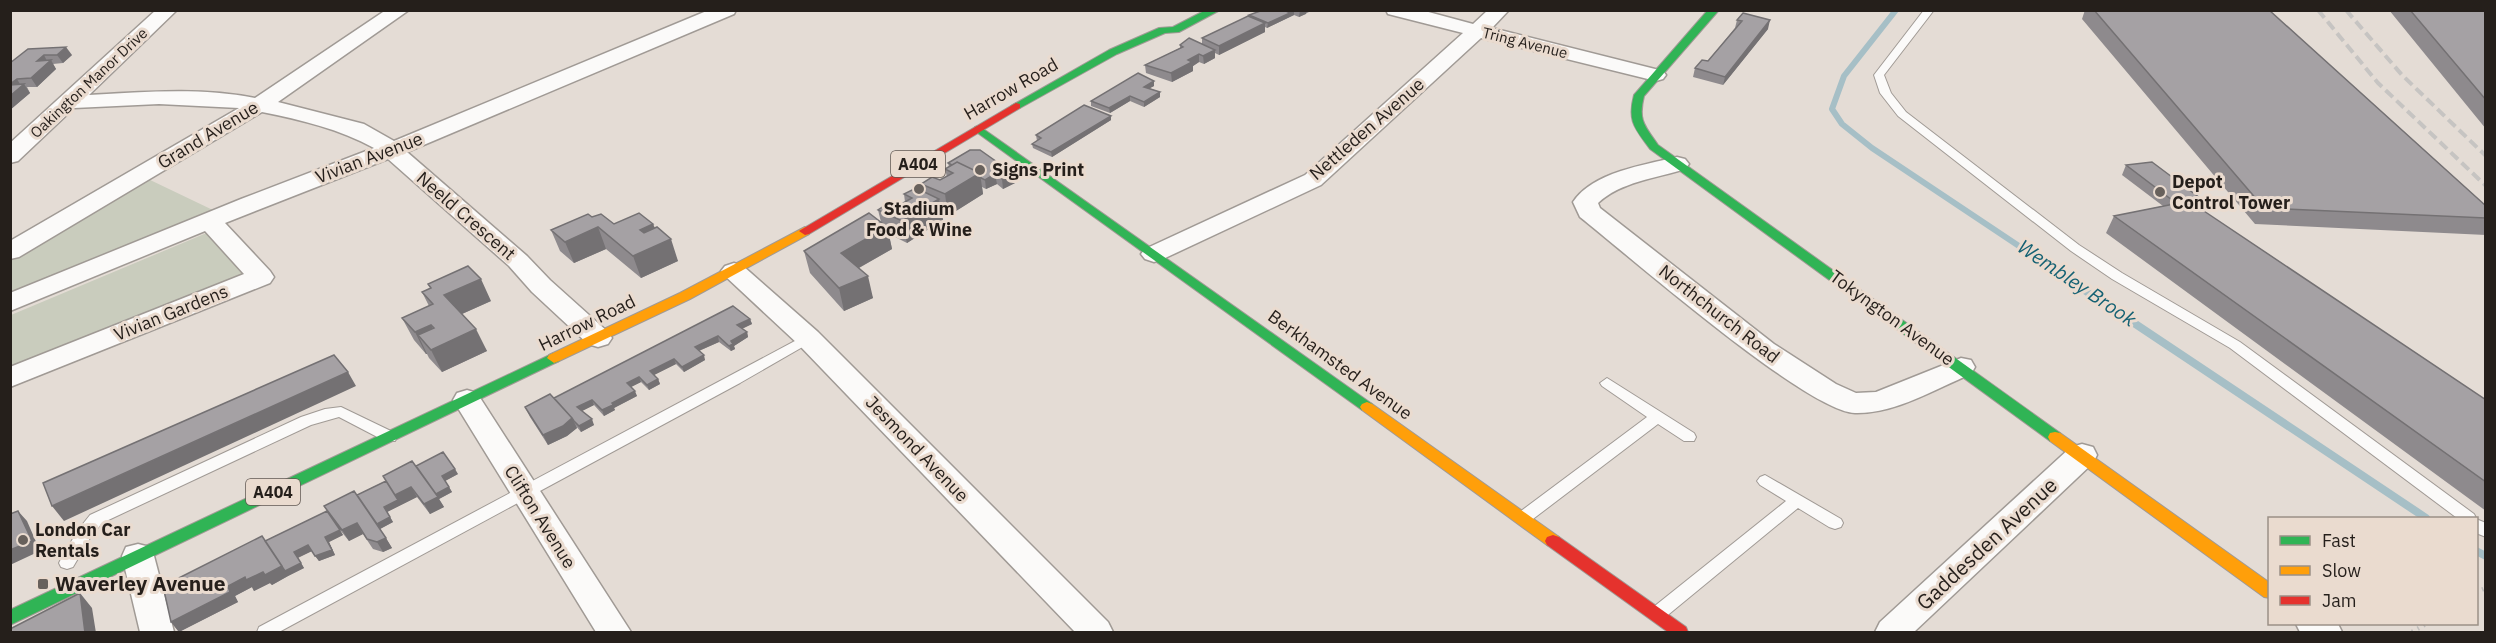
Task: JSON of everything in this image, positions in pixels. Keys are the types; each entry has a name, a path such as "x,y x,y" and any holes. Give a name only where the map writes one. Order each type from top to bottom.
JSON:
{"street":[{"name":"Oakington Manor Drive","path":"10,156 168,10"},
{"name":"Grand Avenue","path":"10,252 259,105 369,34 400,10"},
{"name":"Vivian Avenue","path":"10,303 209,221 391,150 727,10"},
{"name":"Harrow Road","path":"1163,30 1165,22 1188,10"},
{"name":"Harrow Road","path":"10,618 734,271 1058,81 1113,52 1163,30 1175,30 1215,10"},
{"name":"Tring Avenue","path":"1395,10 1656,75"},
{"name":"Nettleden Avenue","path":"1154,254 1313,180 1500,10"},
{"name":"Tokyngton Avenue","path":"1714,10 1639,95 1634,111 1635,121 1654,147 2268,591"},
{"name":"Neeld Crescent","path":"69,102 198,99 259,105 330,120 373,137 391,150 518,261 541,286 598,338"},
{"name":"Berkhamsted Avenue","path":"979,129 1680,633"},
{"name":"Northchurch Road","path":"1677,164 1592,193 1585,202 1589,212 1764,350 1826,391 1853,403 1880,401 1961,367"},
{"name":"Vivian Gardens","path":"10,378 261,277 209,221"},
{"name":"Jesmond Avenue","path":"734,271 808,338 1096,633"},
{"name":"Clifton Avenue","path":"467,400 614,633"},
{"name":"Gaddesden Avenue","path":"1892,633 2082,455"},
{"path":"138,556 157,633"}],"lane":[{"path":"1929,10 1880,75 1886,97 1901,115 1924,130 2075,248 2117,276 2235,345 2465,517"},
{"path":"265,633 525,494 808,338"},
{"path":"1606,383 1689,437"},
{"path":"67,563 96,519 306,421 341,412 390,437"},
{"path":"1523,518 1658,416"},
{"path":"1765,481 1835,523"},
{"path":"1656,615 1798,500"}],"green space":[{"path":"146,178 217,212 11,298 11,259"},
{"path":"209,232 249,277 11,374 11,315"}],"building":[{"path":"1263,10 1284,10 1290,13 1268,23 1249,15"},
{"path":"2094,10 2269,10 2486,206 2486,218 2264,208"},
{"path":"2410,10 2486,10 2486,100"},
{"path":"1743,13 1770,20 1725,77 1695,68 1702,60 1708,61 1742,21 1737,20"},
{"path":"1248,16 1265,23 1219,46 1202,38"},
{"path":"1189,38 1215,50 1203,56 1199,54 1188,60 1192,62 1171,73 1145,65 1183,47 1180,45"},
{"path":"66,47 57,55 44,55 37,61 51,60 31,78 17,79 10,84 10,63 28,49"},
{"path":"1138,73 1154,81 1144,87 1160,92 1144,102 1130,96 1109,108 1091,101"},
{"path":"24,84 10,96 10,85"},
{"path":"1084,105 1111,116 1051,152 1032,144 1041,138 1036,135"},
{"path":"970,150 980,150 1014,174 1002,179 995,174 985,180 981,178 980,173 957,162 952,165 948,163"},
{"path":"957,162 980,173 945,194 921,184 932,177 940,180 953,173 945,169"},
{"path":"2152,162 2204,201 2176,203 2126,165"},
{"path":"916,188 939,199 902,221 878,210 890,202 898,206 912,198 904,194"},
{"path":"2189,201 2486,400 2486,482 2114,216"},
{"path":"639,213 653,224 640,230 644,233 657,227 671,239 633,256 598,227 565,242 551,230 588,214 592,217 601,214 614,224"},
{"path":"869,213 887,227 841,253 868,276 839,288 804,251"},
{"path":"468,266 481,279 444,295 476,329 431,350 418,335 434,328 431,325 415,332 402,318 433,304 422,292 431,288 428,284"},
{"path":"733,306 750,319 737,325 747,332 731,341 733,344 729,346 718,336 695,347 704,355 682,367 674,359 650,371 658,379 647,385 639,377 627,383 635,391 612,403 613,405 602,410 592,400 577,407 592,419 579,426 554,398"},
{"path":"334,355 348,372 52,506 43,483"},
{"path":"550,394 572,418 563,426 543,435 525,407"},
{"path":"443,452 455,469 442,476 449,487 436,494 416,466"},
{"path":"412,461 438,497 424,504 411,487 395,495 383,476"},
{"path":"386,481 398,500 384,507 390,517 377,524 357,495"},
{"path":"354,491 386,538 377,542 367,539 357,523 342,530 324,506"},
{"path":"18,511 32,541 10,550 10,514"},
{"path":"327,511 340,530 325,537 332,550 315,556 308,545 294,552 301,563 285,571 265,541"},
{"path":"262,536 282,566 265,575 263,572 246,580 245,577 228,586 230,592 171,622 163,586"},
{"path":"80,593 85,633 10,633 10,629"}],"waterway":[{"name":"Wembley Brook","path":"1896,10 1844,76 1832,109 1842,124 1872,148 2061,274"},
{"name":"Wembley Brook","path":"2059,273 2425,517"},
{"name":"Wembley Brook","path":"2478,552 2486,556"}],"railway":[{"path":"2318,10 2378,83 2486,186"},
{"path":"2346,10 2402,75 2486,156"}],"traffic: fast":[{"path":"1016,106 1113,52 1163,30 1175,30 1215,10"},
{"path":"1714,10 1639,95 1635,111 1637,123 1654,147 2055,437"},
{"path":"979,129 1367,407"},
{"path":"10,618 554,358"}],"traffic: slow":[{"path":"554,358 685,296 805,231"},
{"path":"1367,407 1553,541"},
{"path":"2055,437 2268,591"}],"traffic: jam":[{"path":"805,231 1016,106"},
{"path":"1553,541 1680,632"}],"place":[{"name":"Signs Print","path":"980,170"},
{"name":"Stadium Food & Wine","path":"919,189"},
{"name":"Depot Control Tower","path":"2160,192"},
{"name":"London Car Rentals","path":"23,540"},
{"name":"Waverley Avenue","path":"43,584"}]}
